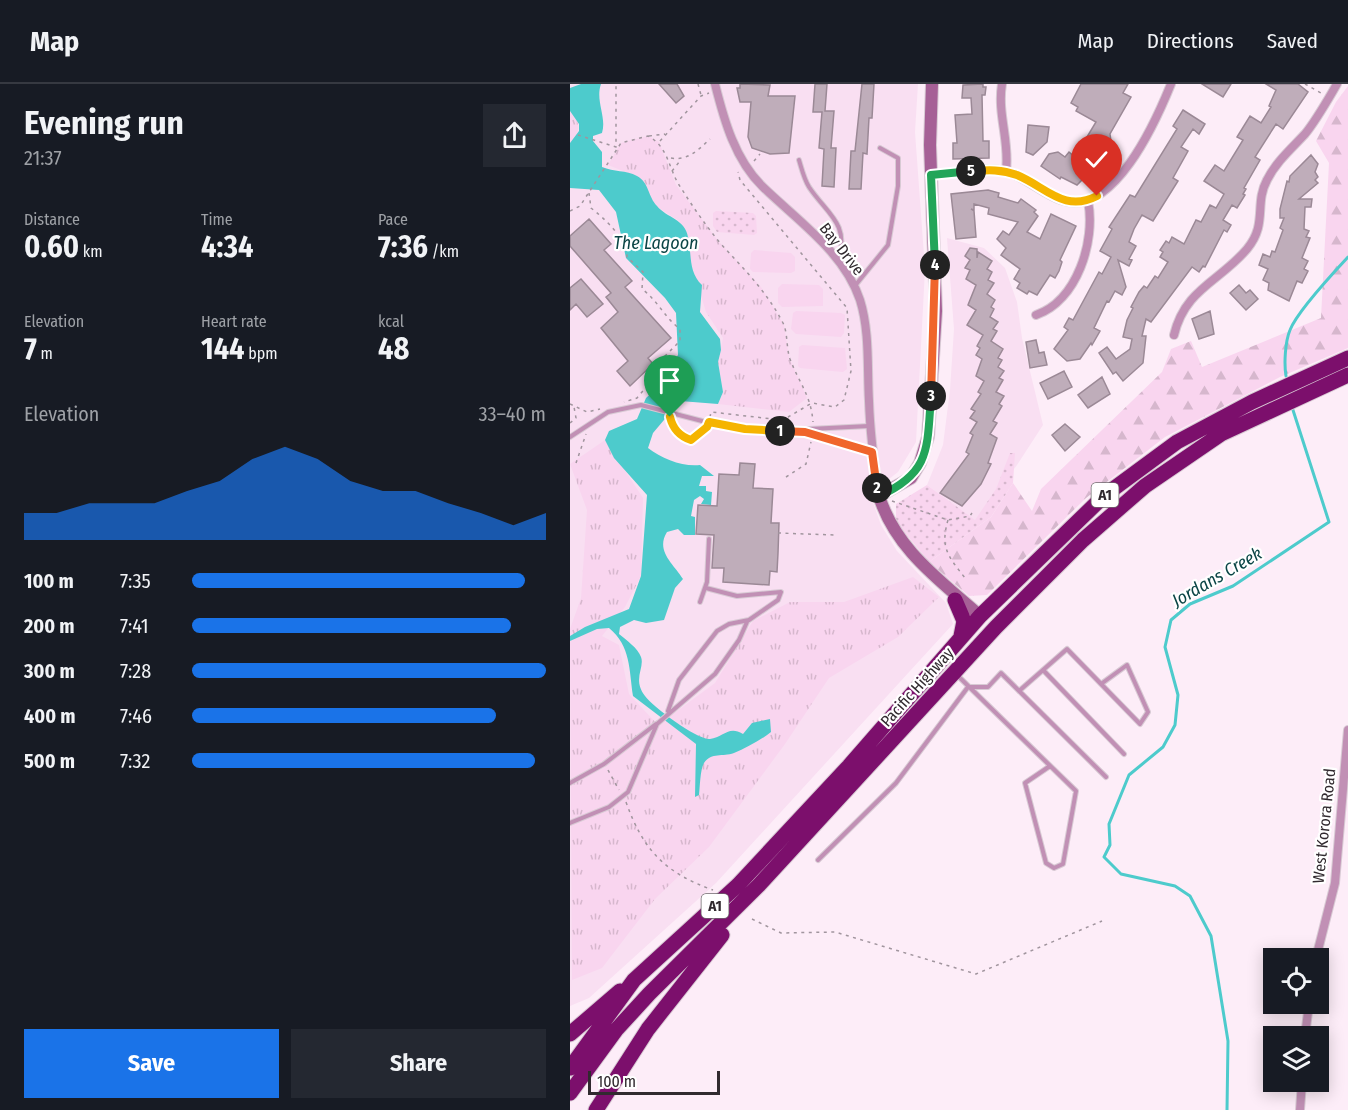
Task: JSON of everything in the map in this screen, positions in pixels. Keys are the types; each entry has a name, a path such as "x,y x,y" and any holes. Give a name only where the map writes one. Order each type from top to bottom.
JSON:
{"highway":[{"name":"Pacific Highway","path":"570,1068 634,980 682,938 785,836 960,638 968,609 994,603 1105,495 1178,442 1348,358"},
{"name":"Pacific Highway","path":"570,1093 616,1030 759,885 1030,592 1145,486 1185,457 1258,416 1348,375"},
{"path":"968,609 991,617 1030,592"},
{"path":"960,638 968,609"},
{"path":"923,707 938,679 976,634 968,609"},
{"path":"596,1110 648,1029 700,959 755,896 759,885"},
{"name":"A1","path":"570,1034 634,980"}],"street":[{"path":"932,84 931,175 936,311 927,446 911,478 879,496 884,512 900,540 968,609"},
{"path":"1002,84 999,105 1007,154 1005,171"},
{"path":"931,175 990,170 1005,171 1019,176 1063,201 1088,201 1112,185 1134,157 1155,121 1171,84"},
{"path":"1174,334 1185,304 1246,250 1256,235 1262,222 1262,195 1265,183 1276,165 1313,123 1337,84"},
{"name":"Bay Drive","path":"716,87 727,128 747,166 762,186 787,207 838,262 860,301 867,345 872,452 879,496"},
{"path":"1036,315 1051,310 1058,303 1067,292 1080,265 1090,235 1091,217 1088,201"},
{"name":"West Korora Road","path":"1319,948 1335,883 1348,730"},
{"path":"1300,1110 1301,1092"}],"lane":[{"path":"854,287 888,245 898,186 898,158 880,148"},
{"path":"799,160 808,186 838,223 842,232 843,246 838,262"},
{"path":"570,437 598,417 624,407 641,405 745,429 805,432 870,425"},
{"path":"813,431 872,452"},
{"path":"700,602 706,588 709,539"},
{"path":"668,712 679,680 717,631 729,624 747,622 778,600 781,592 737,596 706,588"},
{"path":"570,783 604,764 658,723 668,712 716,674 739,640 747,622"},
{"path":"1019,691 1067,649 1101,684 1117,700 1140,724 1149,712 1126,665 1101,684"},
{"path":"1043,670 1124,754"},
{"path":"954,672 968,687 1050,766 1076,792 1063,864 1054,868 1046,864 1025,783 1050,766"},
{"path":"968,687 988,687 1001,673 1106,777"},
{"path":"818,860 896,783 968,687"},
{"path":"570,823 609,807 623,797 635,776 658,723"}],"path":[{"path":"570,211 580,206 606,168 616,147 616,84"},
{"path":"698,84 701,96"},
{"path":"1305,84 1325,96"},
{"path":"659,142 701,96 716,87"},
{"path":"578,135 616,147 634,137 667,134"},
{"path":"648,136 659,142 669,158 672,172 698,214 719,242 761,287 784,325 789,357 812,403 813,431 806,464 786,477"},
{"path":"672,172 681,160 696,152 711,139"},
{"path":"670,417 673,428 683,438 691,440 707,427 711,412 747,418 788,417 812,403 835,407 844,400 851,370 847,308 740,180 737,174 760,154"},
{"path":"669,158 681,160"},
{"path":"589,192 591,208 609,222 627,250 627,257 643,272 642,289 653,297 680,329 680,341 658,363 653,379 637,398 623,400 624,407"},
{"path":"570,404 586,412 607,405"},
{"path":"570,423 576,418 574,407"},
{"path":"576,463 585,430"},
{"path":"904,506 948,520 970,516 972,513"},
{"path":"948,520 944,536 947,554 965,578"},
{"path":"778,533 834,536"},
{"path":"604,764 641,834 663,866 681,878 714,890"},
{"path":"752,919 781,933 835,933 976,974 1102,921"}],"shaded area":[{"path":"570,84 918,84 915,132 925,269 916,442 898,472 870,494 881,525 897,551 946,603 953,624 716,883 589,998 570,1006"},
{"path":"947,238 984,248 1005,268 1017,302 1022,338 1043,425 1017,465 975,521 927,485 943,445 950,390 954,329"}],"green space":[{"path":"1348,86 1348,348 1280,377 1165,437 1086,498 987,595 969,596 929,562 991,517 1013,483 1032,511 1041,489 1162,372 1171,349 1191,341 1202,367 1321,318 1329,163 1316,141 1336,102"},
{"path":"570,111 578,123 578,131 570,143"},
{"path":"648,136 659,142 676,185 719,242 761,287 784,325 789,357 807,398 789,412 718,404 723,392 718,362 723,338 706,312 689,257 688,236 679,221 656,206 638,177 608,165 621,143"},
{"path":"716,211 753,213 756,216 757,233 754,235 717,232 713,226 713,213"},
{"path":"754,250 791,253 795,257 795,271 791,273 753,272 750,269 751,253"},
{"path":"782,284 819,285 823,289 823,306 782,307 778,303 778,288"},
{"path":"796,311 841,313 845,315 844,333 841,337 796,334 791,329 793,313"},
{"path":"802,345 845,348 847,369 843,372 800,368 798,366 799,347"},
{"path":"605,440 643,498 641,576 625,607 602,636 619,645 629,694 658,725 715,683 753,621 790,602 844,602 913,577 939,597 898,637 829,678 785,744 709,847 655,899 602,968 572,980 570,629 581,598 587,510 570,464"},
{"path":"1010,453 1015,453 1013,483 991,517 929,562 896,522 896,504 927,485 975,520 996,489"}],"water":[{"name":"The Lagoon","path":"581,84 601,84 599,97 603,127 602,133 593,136 593,141 602,152 602,167 629,173 641,179 657,206 680,222 686,231 692,269 702,285 700,312 720,339 721,350 718,362 723,392 718,404 680,401 653,433 648,448 673,461 687,465 700,465 714,476 702,476 699,486 706,486 706,491 712,492 711,505 701,504 704,499 700,496 694,500 691,516 695,517 695,535 684,535 678,529 667,532 664,539 664,551 683,579 675,588 664,620 646,623 634,620 620,627 619,634 635,647 641,657 639,684 645,696 686,729 710,739 729,731 743,734 752,723 770,719 771,732 763,738 734,753 714,756 704,763 699,795 695,797 696,744 633,696 628,659 616,635 609,628 597,629 570,641 570,636 585,627 629,609 641,576 647,495 614,458 605,440 609,431 637,419 646,398 659,386 678,355 676,313 665,298 626,258 616,212 599,190 570,188 570,143 579,131 579,124 570,111 570,88"}],"building":[{"path":"659,84 677,84 684,96 676,103"},
{"path":"740,84 770,85 768,96 795,96 789,153 770,154 752,148 748,137 751,102 740,102 737,88 740,88"},
{"path":"815,84 827,84 825,111 834,111 831,148 836,148 834,187 822,186 824,149 819,148 822,112 813,112"},
{"path":"862,84 874,84 872,118 869,118 867,154 863,153 861,189 849,189 851,151 855,151"},
{"path":"983,84 983,87 986,87 985,95 982,95 983,141 989,141 989,158 953,159 953,143 957,143 955,115 972,114 971,98 962,98 963,85"},
{"path":"1081,84 1128,84 1123,93 1131,97 1110,134 1111,141 1106,149 1114,153 1110,161 1107,160 1089,183 1083,179 1077,185 1061,177 1060,179 1041,166 1049,154 1058,152 1065,157 1069,152 1075,157 1096,122 1076,111 1078,107 1071,103"},
{"path":"1202,84 1231,84 1223,97"},
{"path":"1266,84 1298,84 1308,92 1283,129 1276,124 1255,157 1260,160 1244,188 1246,189 1243,194 1245,195 1237,208 1232,205 1223,220 1231,225 1227,232 1224,230 1205,267 1203,266 1199,272 1192,267 1151,322 1146,319 1142,336 1146,336 1143,363 1123,381 1116,372 1113,374 1099,353 1107,347 1116,359 1130,349 1132,339 1123,337 1127,320 1139,292 1144,286 1147,288 1155,276 1158,278 1168,262 1160,257 1163,252 1160,250 1166,241 1169,243 1172,237 1184,244 1196,220 1201,222 1210,205 1216,208 1224,194 1204,181 1215,165 1224,171 1243,140 1237,137 1250,116 1261,123 1271,107 1269,106 1276,90"},
{"path":"1183,110 1205,124 1199,134 1193,129 1181,147 1188,151 1173,178 1178,181 1153,221 1142,215 1134,229 1129,242 1136,246 1129,259 1132,260 1129,266 1118,260 1126,287 1122,295 1115,291 1109,302 1107,301 1094,328 1100,331 1092,345 1091,343 1080,359 1067,361 1054,349 1068,330 1064,327 1069,318 1073,320 1099,272 1102,274 1111,257 1100,251 1112,229 1109,227 1130,195 1135,197 1177,129 1173,126"},
{"path":"1028,125 1049,127 1047,142 1033,155 1026,152"},
{"path":"1311,155 1318,164 1315,172 1318,177 1315,180 1318,183 1299,199 1312,199 1311,207 1305,207 1304,229 1309,231 1306,237 1310,238 1302,258 1308,261 1304,269 1308,271 1302,283 1297,281 1289,301 1268,290 1269,283 1263,280 1268,269 1259,265 1263,254 1270,257 1272,251 1275,252 1283,230 1280,228 1284,218 1280,218 1280,209 1287,181 1289,182 1290,176"},
{"path":"988,190 999,193 998,197 1018,203 1021,199 1036,210 1034,212 1038,216 1027,232 1040,239 1051,214 1076,226 1060,260 1062,262 1059,271 1055,278 1050,275 1037,295 1029,291 1027,294 1017,288 1020,283 1014,279 1020,269 1001,255 1006,248 997,239 1003,231 1009,235 1018,222 988,214 989,208 974,204 974,210 971,209 974,211 976,237 956,239 951,194"},
{"path":"589,219 611,244 604,250 632,281 625,287 671,338 648,358 653,364 630,386 617,371 628,361 601,328 618,312 606,297 611,293 570,246 570,236"},
{"path":"970,248 977,249 977,258 978,252 992,261 987,269 992,272 988,280 994,283 987,294 995,300 991,307 994,309 990,317 998,322 993,329 997,331 991,341 1003,349 998,358 1002,360 998,367 1004,371 999,378 1003,380 996,392 1004,396 999,404 1002,406 993,421 997,423 990,434 997,438 988,463 991,464 981,484 962,506 940,493 969,454 966,452 973,435 970,433 977,422 970,418 975,411 971,409 981,394 978,392 984,381 976,376 982,359 976,355 980,348 977,346 983,335 967,325 976,310 968,305 976,285 966,279 970,270 965,268 970,260 965,256"},
{"path":"581,279 603,304 587,317 576,304 570,310 570,288"},
{"path":"1239,285 1246,293 1250,290 1258,299 1246,310 1230,293"},
{"path":"1210,311 1214,334 1199,339 1192,319"},
{"path":"1036,340 1039,353 1044,352 1047,365 1030,368 1026,342"},
{"path":"1064,371 1072,387 1048,399 1040,383"},
{"path":"1102,377 1110,394 1088,408 1078,395"},
{"path":"1065,424 1080,437 1065,451 1052,435"},
{"path":"740,463 755,464 753,488 773,489 771,523 779,523 778,553 777,572 770,571 769,585 723,582 724,568 712,568 714,535 696,534 698,505 717,506 719,474 739,475"}],"waterway":[{"name":"Jordans Creek","path":"1286,376 1286,347 1294,322 1316,292 1348,257"},
{"name":"Jordans Creek","path":"1227,1110 1228,1041 1211,936 1190,896 1175,886 1121,874 1104,857 1110,845 1109,824 1129,775 1163,747 1175,725 1178,695 1165,647 1171,620 1190,604 1233,586 1329,522 1292,407"}],"route":[{"path":"670,417 673,428 683,438 691,440 698,436 709,422 745,429 805,432 837,440 872,452 879,496 898,488 915,472 926,451 928,437 936,311 931,175 1001,170 1019,176 1045,193 1063,201 1088,201 1097,196"}]}
